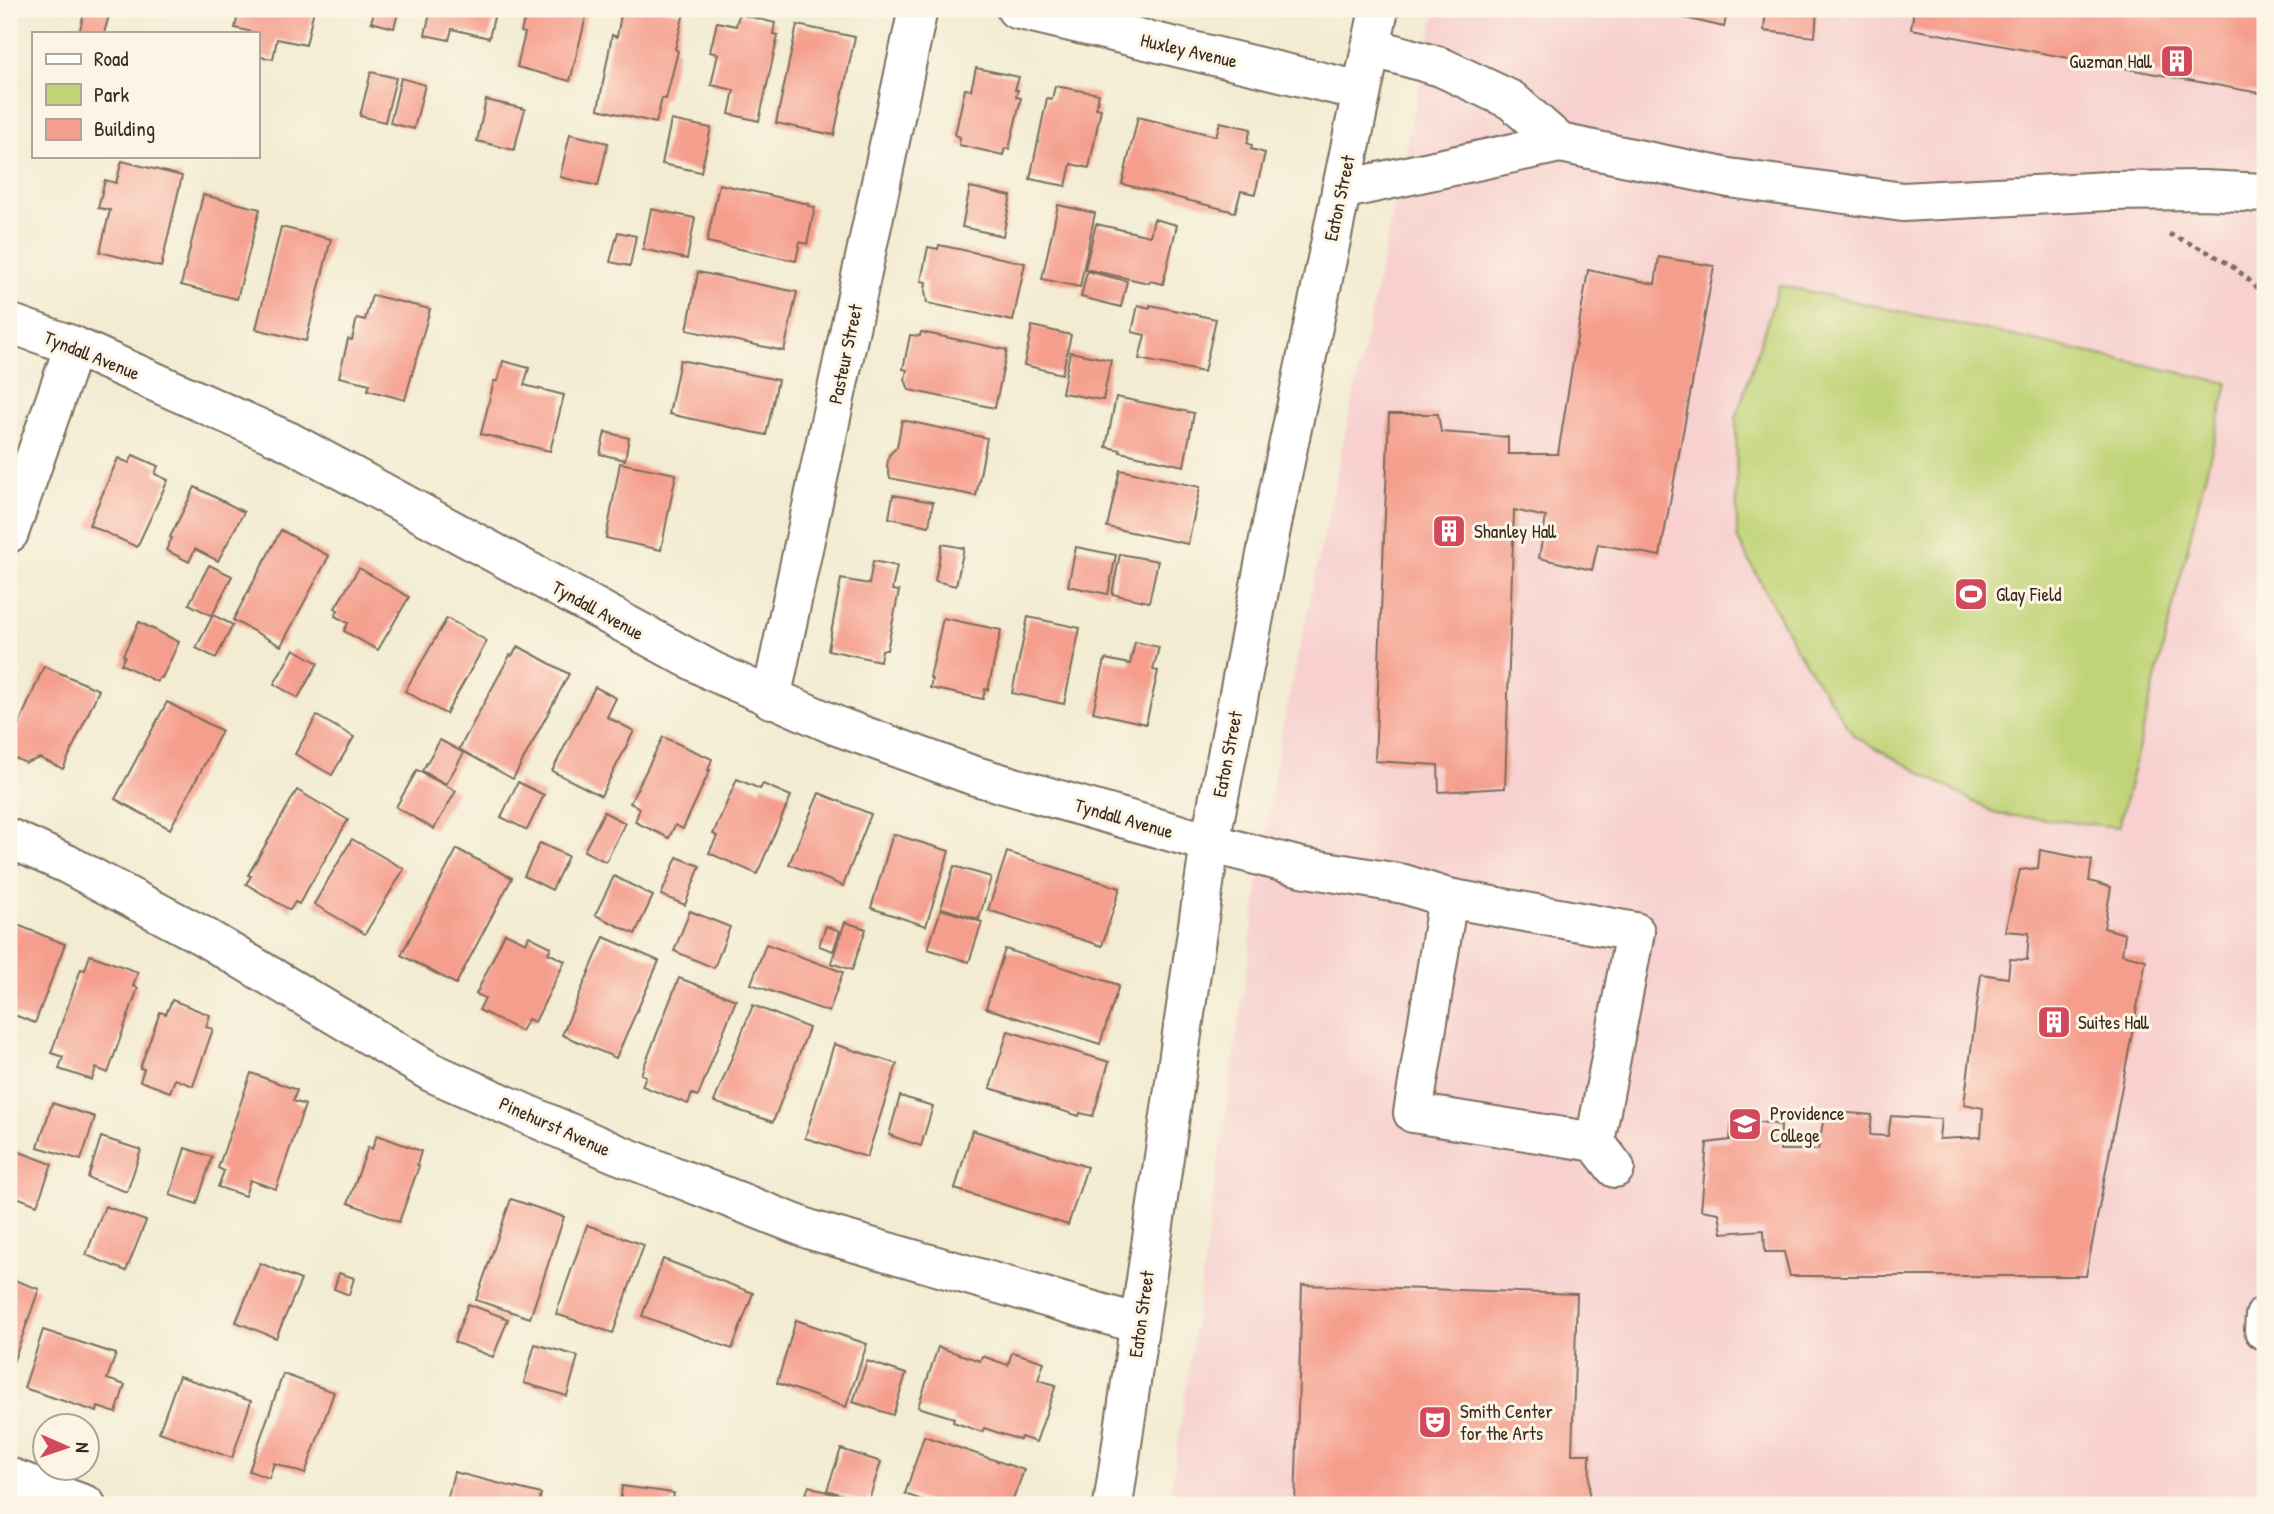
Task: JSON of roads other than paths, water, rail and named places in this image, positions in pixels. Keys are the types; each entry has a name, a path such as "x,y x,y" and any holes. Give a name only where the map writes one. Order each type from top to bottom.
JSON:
{"street":[{"name":"Pasteur Street","path":"771,699 918,9"},
{"name":"Huxley Avenue","path":"1016,9 1361,91"},
{"name":"Eaton Street","path":"1113,1505 1210,843 1261,579 1379,9"},
{"path":"1371,47 1441,67 1511,100 1560,143"},
{"path":"1341,190 1560,143 1730,178 1903,202 2108,191 2204,190 2265,193"},
{"name":"Tyndall Avenue","path":"9,323 74,346 288,441 649,638 771,699 896,749 972,775 1301,867 1404,884 1448,898 1635,932 1605,1155 1413,1113 1448,898"},
{"path":"9,533 74,346"},
{"name":"Pinehurst Avenue","path":"9,838 67,864 201,935 431,1072 602,1147 811,1230 1139,1324"},
{"path":"9,1476 86,1505"}],"place":[{"name":"Guzman Hall","path":"2177,61"},
{"name":"Shanley Hall","path":"1449,531"},
{"name":"Glay Field","path":"1971,594"},
{"name":"Suites Hall","path":"2054,1022"},
{"name":"Providence College","path":"1745,1124"},
{"name":"Smith Center for the Arts","path":"1435,1422"}]}
